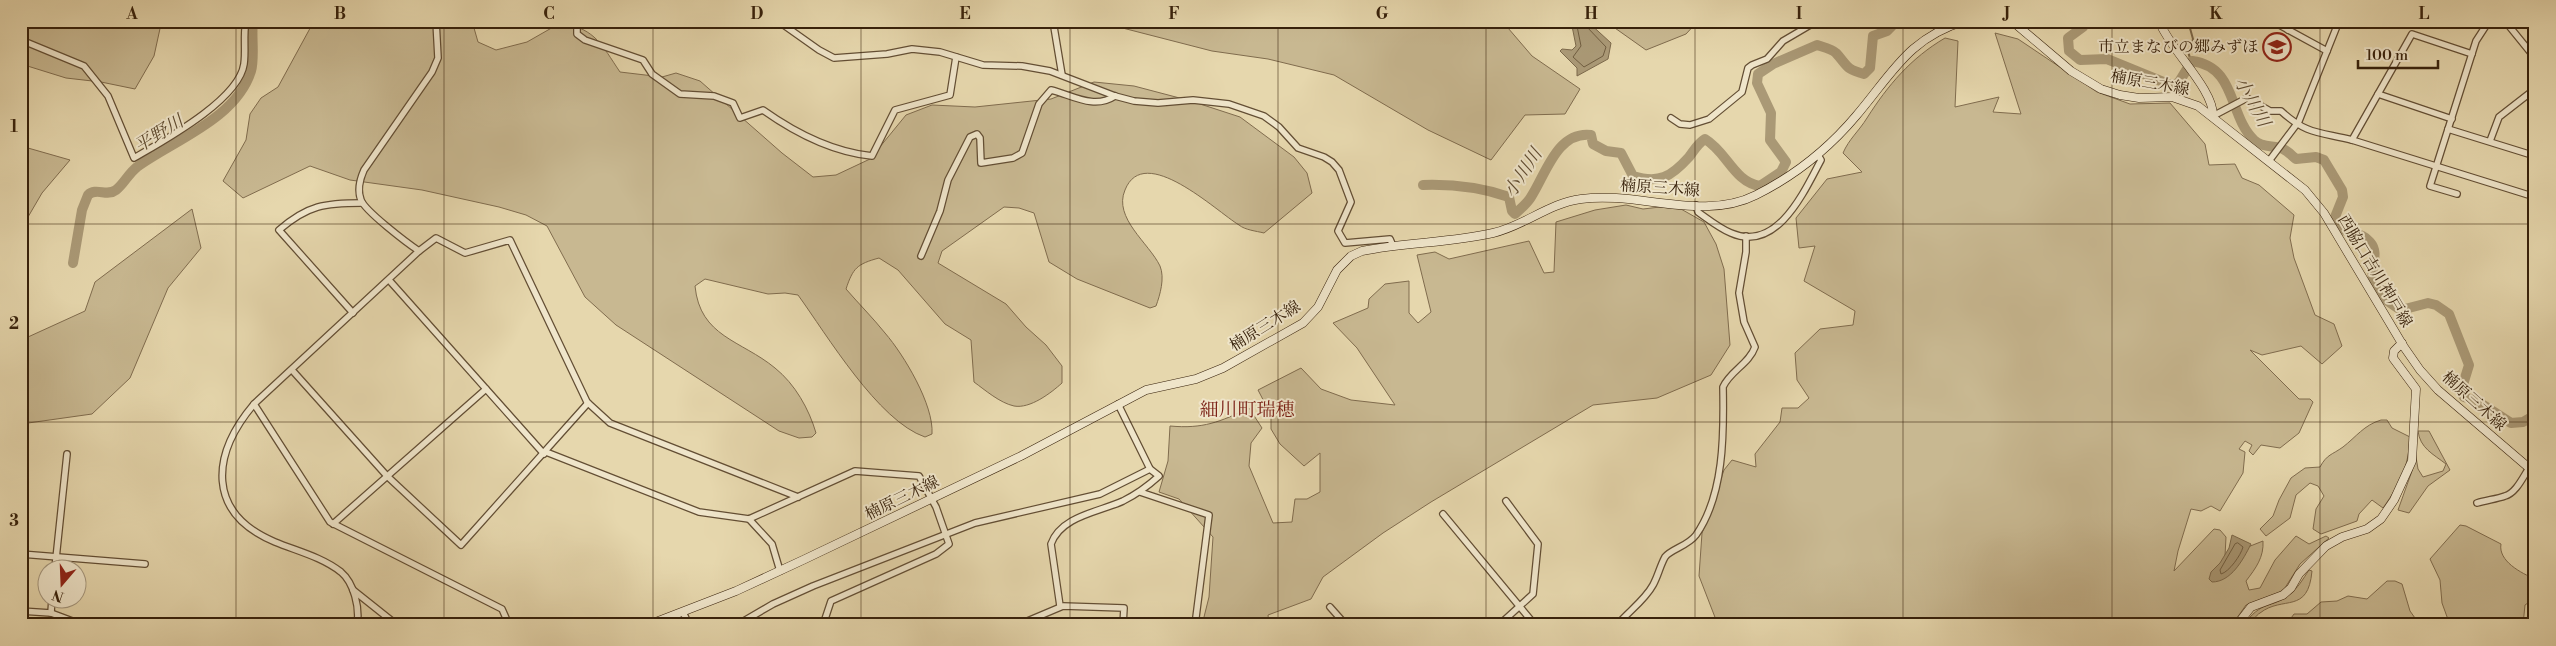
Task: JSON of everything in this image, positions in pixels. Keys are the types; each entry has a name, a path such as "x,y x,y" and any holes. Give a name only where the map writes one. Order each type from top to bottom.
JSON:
{"main road":[{"name":"楠原三木線","path":"648,625 780,571 1028,452 1146,390 1210,374 1303,323 1318,307 1337,270 1343,263 1362,251 1495,233 1556,205 1580,199 1602,197 1696,205 1730,204 1755,196 1818,155 1856,116 1889,73 1918,43 1947,26 1965,21"},
{"name":"楠原三木線","path":"2012,21 2071,71 2101,89 2139,98 2172,97 2198,106 2212,116"},
{"path":"2159,21 2172,48 2210,99 2212,116"},
{"name":"西脇口吉川神戸線","path":"2212,116 2305,190 2324,212 2402,343 2394,351 2393,358 2416,389 2412,461 2394,500 2381,519 2367,529 2342,537 2326,546 2305,567 2291,588 2282,595 2252,607 2236,625"},
{"name":"楠原三木線","path":"2402,343 2438,390 2532,471"}],"street":[{"path":"21,40 84,66 108,96 134,158 202,116 231,87 241,74 244,64 246,21"},
{"path":"419,251 362,203 359,188 364,170 432,72 438,58 436,21"},
{"path":"577,21 577,34 585,40 642,60 652,74 674,92 714,96 733,103 740,118 762,110 804,135 861,155 872,156 895,110 950,95 956,57"},
{"path":"778,21 819,50 834,58 887,54 912,49 956,57 983,65 1022,66 1062,75 1114,96 1158,103 1216,101 1264,116 1279,127 1298,148 1324,156 1339,170 1351,202 1338,231 1345,243 1390,239 1393,246"},
{"path":"1053,21 1062,75"},
{"path":"1671,118 1680,124 1690,124 1710,119 1742,92 1748,68 1767,59 1783,41 1817,21"},
{"path":"2272,21 2327,51"},
{"path":"2288,30 2293,21"},
{"path":"2269,161 2296,125 2339,21"},
{"path":"2456,194 2430,186 2472,54 2481,31 2489,21"},
{"path":"2505,21 2535,58"},
{"path":"2352,140 2412,34 2472,54"},
{"path":"2490,141 2500,117 2535,89"},
{"path":"921,256 940,210 948,180 970,137 976,134 980,138 981,163 1013,158 1022,154 1040,104 1051,90 1090,102 1106,102 1114,96"},
{"path":"2378,94 2452,119"},
{"path":"2212,116 2247,98 2270,112 2281,111 2296,125 2323,136 2352,140 2535,196"},
{"path":"2448,129 2535,156"},
{"path":"1696,205 1698,212 1730,233 1746,236 1765,233 1786,218 1821,160 1818,155"},
{"path":"353,313 279,230 302,211 330,204 362,203"},
{"path":"1617,625 1652,586 1666,555 1686,545 1696,536 1706,517 1721,467 1723,388 1727,380 1752,355 1755,347 1744,322 1739,292 1746,252 1746,236"},
{"path":"397,625 352,589 339,571 317,558 258,533 238,518 228,504 222,483 223,458 243,417 254,404 419,251 436,238 465,252 510,240 588,403 610,423 798,497"},
{"path":"389,280 545,453 699,512 749,519 855,471 919,476 932,499 949,544 936,554 831,601 823,625"},
{"path":"292,370 387,476 460,545 545,453 588,403"},
{"path":"333,524 486,388"},
{"path":"254,404 333,524 502,610 509,625"},
{"path":"1060,606 1051,544 1055,534 1077,519 1140,492 1159,476 1150,469 1118,404"},
{"path":"21,554 56,558 67,454"},
{"path":"738,625 773,604 813,586 947,535 1002,515 1100,494 1150,469"},
{"path":"2477,503 2494,497 2505,496 2512,492 2532,471"},
{"path":"1140,492 1209,515 1195,625"},
{"path":"1499,625 1533,594 1538,544 1506,500"},
{"path":"1443,514 1535,625"},
{"path":"749,519 772,544 780,571"},
{"path":"88,560 145,564"},
{"path":"352,589 358,613 357,625"},
{"path":"1018,625 1060,606 1124,608 1123,625"},
{"path":"1330,607 1346,625"},
{"path":"50,613 51,608"},
{"path":"21,611 50,613 83,625"},
{"path":"683,612 689,625"}],"shaded area":[{"path":"21,21 161,21 161,24 154,56 135,89 101,82 66,78 21,64"},
{"path":"314,21 472,21 478,42 496,50 527,42 562,22 591,34 603,46 620,72 662,77 676,73 700,81 782,153 813,177 836,175 870,159 906,115 932,105 975,107 1051,99 1094,82 1134,86 1191,101 1240,117 1294,157 1307,173 1312,193 1264,233 1241,227 1198,195 1163,176 1148,173 1134,177 1125,190 1124,210 1134,230 1155,257 1160,266 1162,276 1156,306 1150,308 1077,279 1049,262 1034,213 1019,208 1004,207 942,251 938,263 1006,304 1026,327 1046,345 1062,366 1062,383 1040,399 1027,405 1014,406 1003,402 974,382 971,340 945,324 898,270 879,258 861,265 851,276 846,289 893,342 909,367 923,395 931,422 932,434 925,437 907,428 889,414 872,396 798,295 785,293 768,294 705,279 695,286 698,303 714,327 724,336 775,368 795,389 816,433 812,437 799,438 779,431 616,325 585,297 547,226 526,215 422,190 350,180 310,166 243,198 223,181 246,140 250,114 261,98 278,87"},
{"path":"1104,21 1502,21 1532,56 1580,89 1565,114 1525,115 1491,160 1428,130 1334,75 1268,59 1212,51 1107,24"},
{"path":"1605,21 1698,21 1686,34 1646,50"},
{"path":"1995,33 2018,39 2097,92 2130,104 2170,103 2205,144 2209,165 2235,164 2242,178 2259,185 2294,215 2290,238 2294,258 2315,315 2334,324 2342,346 2322,364 2301,346 2262,355 2250,350 2299,399 2310,399 2313,402 2299,433 2280,448 2261,445 2253,455 2249,451 2252,445 2245,441 2239,449 2245,452 2243,473 2220,511 2211,506 2201,511 2191,509 2174,571 2214,529 2220,530 2226,537 2225,556 2263,541 2261,557 2246,581 2249,590 2260,588 2275,560 2296,536 2309,544 2326,536 2329,538 2300,564 2283,591 2246,605 2232,625 1718,625 1699,576 1702,533 1724,470 1732,460 1756,467 1755,454 1780,422 1782,408 1798,408 1809,398 1797,380 1795,353 1820,329 1853,325 1855,311 1804,281 1815,246 1799,248 1796,218 1827,179 1862,172 1843,153 1848,143 1883,94 1901,73 1921,54 1945,38 1958,41 1955,107 1999,97 1993,112 2021,114"},
{"path":"21,146 70,160 42,193 21,229"},
{"path":"1626,205 1643,209 1660,207 1681,209 1704,222 1716,244 1724,269 1730,345 1711,375 1657,398 1593,405 1383,533 1323,577 1311,599 1268,615 1269,625 1202,625 1209,597 1213,537 1179,499 1159,492 1168,461 1170,426 1182,427 1211,423 1249,408 1262,428 1251,443 1249,466 1273,523 1292,522 1295,499 1307,499 1320,492 1320,453 1304,466 1280,444 1271,429 1271,415 1258,390 1301,368 1321,389 1351,400 1395,405 1357,348 1333,323 1368,308 1369,299 1385,284 1409,281 1409,313 1418,323 1431,312 1417,255 1435,252 1449,259 1529,241 1544,273 1554,272 1556,222 1595,210"},
{"path":"192,209 201,248 168,288 130,378 92,414 21,424 21,337 28,337 85,311 95,282"},
{"path":"2381,420 2387,420 2392,428 2410,437 2402,475 2383,508 2372,500 2359,514 2357,521 2321,534 2313,529 2316,509 2324,496 2318,486 2310,483 2296,495 2290,518 2266,536 2260,529 2273,516 2291,478 2305,468 2320,467 2327,457 2343,447 2365,428"},
{"path":"2418,431 2429,431 2450,470 2428,486 2409,513 2398,510 2412,471 2415,451 2418,469 2423,477 2443,471 2446,464 2424,446"},
{"path":"2460,525 2466,526 2501,544 2503,556 2507,561 2517,570 2535,579 2535,598 2525,605 2523,625 2450,625 2442,603 2440,580 2430,559"},
{"path":"2309,570 2312,571 2310,585 2300,599 2269,608 2257,615 2250,625 2244,625 2261,608 2289,595"},
{"path":"2387,581 2395,581 2402,584 2410,611 2420,625 2286,625 2294,614 2307,614 2321,602 2337,601 2348,596 2367,599"}],"water":[{"path":"1571,21 1587,21 1611,43 1608,59 1577,76 1577,68 1560,51 1562,49 1572,50 1576,46"},
{"path":"2232,535 2251,544 2231,574 2219,581 2212,582 2209,579 2211,572 2220,563 2229,548"}],"waterway":[{"name":"平野川","path":"73,263 82,210 88,195 94,192 109,193 116,190 137,167 218,115 243,88 252,66 253,21"},
{"name":"小川川","path":"1423,185 1467,187 1509,197 1512,211 1515,214 1529,200 1561,147 1569,140 1579,136 1591,135 1593,144 1606,151 1621,153 1633,176 1650,179 1664,177 1676,170 1705,139 1719,151 1744,179 1760,186 1781,172 1786,162 1770,140 1771,113 1757,83 1758,74 1773,64 1817,45 1834,52 1850,69 1864,74 1870,68 1873,36 1887,31 1892,26 1892,21"},
{"name":"小川川","path":"2087,21 2083,27 2068,38 2069,51 2080,60 2107,59 2173,86 2179,82 2192,61 2207,65 2217,72 2225,82 2246,130 2257,143 2283,149 2296,159 2316,157 2324,160 2342,190 2343,197 2335,217 2339,225 2348,232 2361,235 2373,246 2375,256 2372,275 2374,285 2380,294 2401,310 2428,303 2436,305 2449,314 2469,365 2461,391 2464,397 2477,401 2511,423 2523,422 2535,415"},
{"path":"2188,21 2193,39 2189,52 2192,61"}],"place":[{"name":"市立まなびの郷みずほ","path":"2277,47"}],"district":[{"name":"細川町瑞穂","path":"1247,410"}]}
